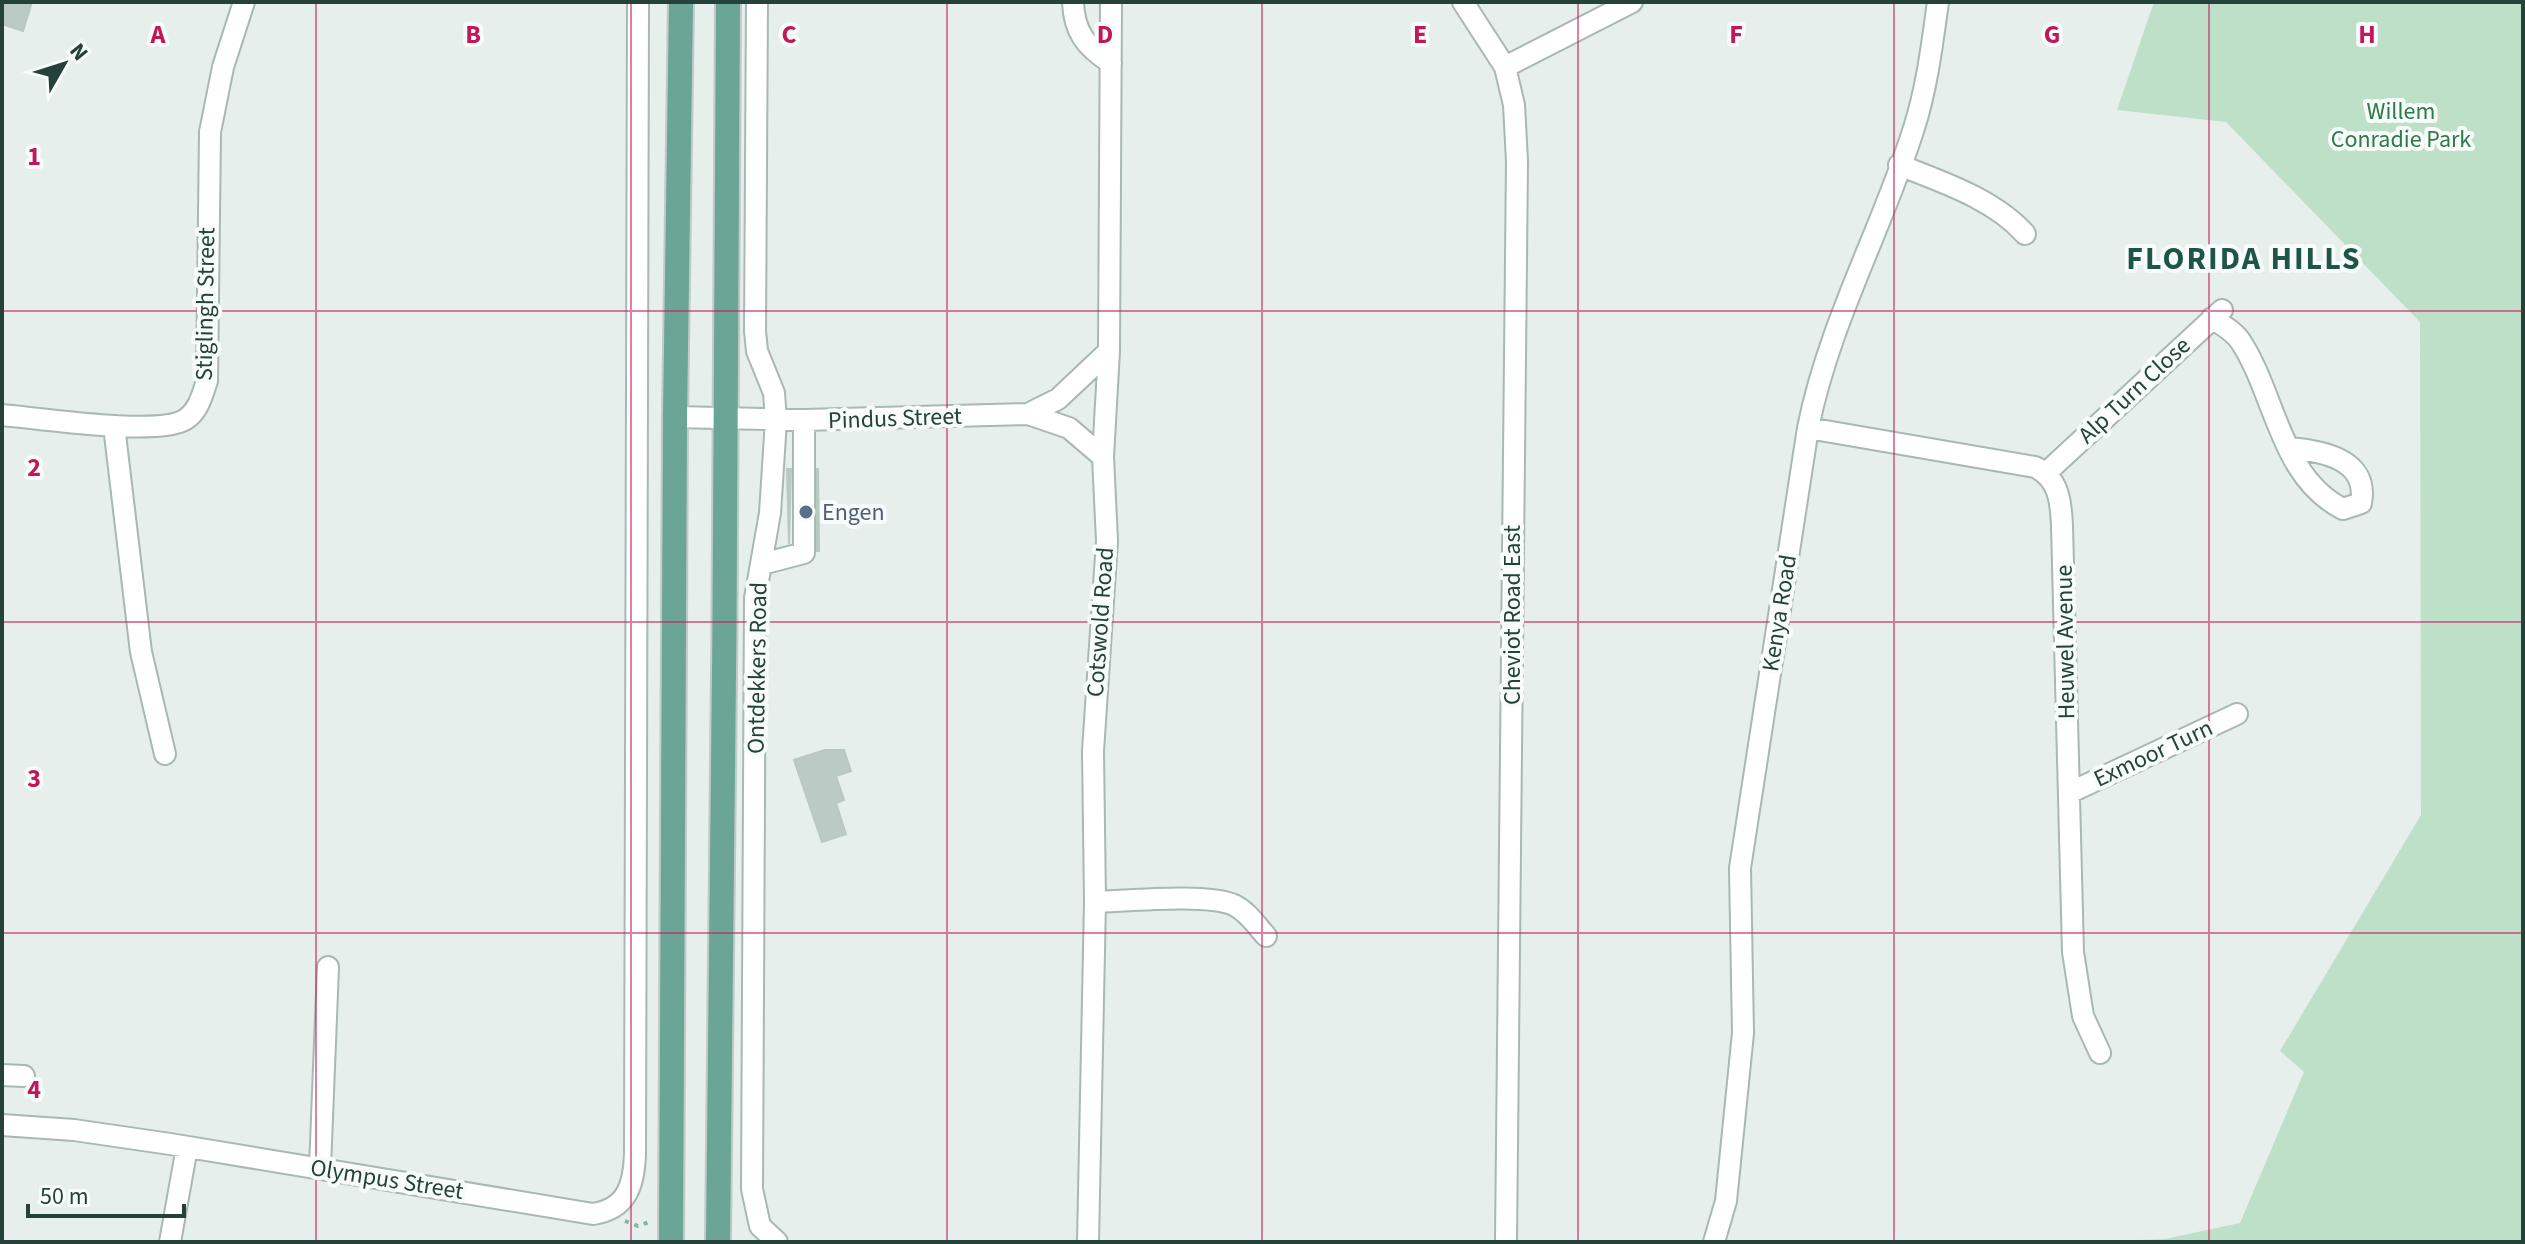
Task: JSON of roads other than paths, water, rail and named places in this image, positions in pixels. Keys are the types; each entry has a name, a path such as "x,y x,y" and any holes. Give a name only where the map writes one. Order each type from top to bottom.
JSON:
{"main road":[{"path":"671,1242 675,417 681,2"},
{"name":"Ontdekkers Road","path":"718,1242 727,621 723,418 728,2"}],"street":[{"name":"Stiglingh Street","path":"2,415 114,426 173,424 185,420 195,410 207,381 210,132 223,67 244,2"},
{"name":"Olympus Street","path":"2,1125 74,1130 187,1147 593,1214 615,1208 633,1184 636,1138 638,2"},
{"name":"Ontdekkers Road","path":"757,2 755,331 757,351 774,393 776,420 770,513 755,598 752,1189 756,1218 774,1240"},
{"path":"1073,2 1075,25 1081,37 1091,50 1111,63"},
{"name":"Cotswold Road","path":"1088,1242 1095,902 1093,751 1107,541 1103,457 1109,351 1111,2"},
{"name":"Cheviot Road East","path":"1463,2 1505,67 1514,105 1517,161 1506,1242"},
{"path":"1505,67 1632,2"},
{"name":"Kenya Road","path":"1714,1242 1726,1201 1743,1033 1740,868 1808,428 1823,365 1899,165 1928,74 1938,2"},
{"path":"1899,165 1950,185 2017,224 2025,234"},
{"name":"Alp Turn Close","path":"2047,472 2217,314 2240,340 2290,448"},
{"path":"1028,414 1058,399 1109,351"},
{"name":"Pindus Street","path":"675,417 804,420 1028,414 1069,428 1103,457"},
{"path":"762,564 804,553 804,420"},
{"path":"114,426 141,652 165,754"},
{"path":"1808,428 2035,467 2047,472"},
{"name":"Heuwel Avenue","path":"2047,472 2061,503 2076,983 2083,1016 2100,1053"},
{"name":"Exmoor Turn","path":"2069,793 2237,714"},
{"path":"1095,902 1207,900 1231,904 1246,912 1266,936"},
{"path":"320,1168 328,967"},
{"path":"2,1075 24,1076"},
{"path":"170,1242 187,1147"}],"place":[{"name":"Engen","path":"806,512"}],"district":[{"name":"FLORIDA HILLS","path":"2244,258"}],"park label":[{"name":"Willem Conradie Park","path":"2401,125"}]}
